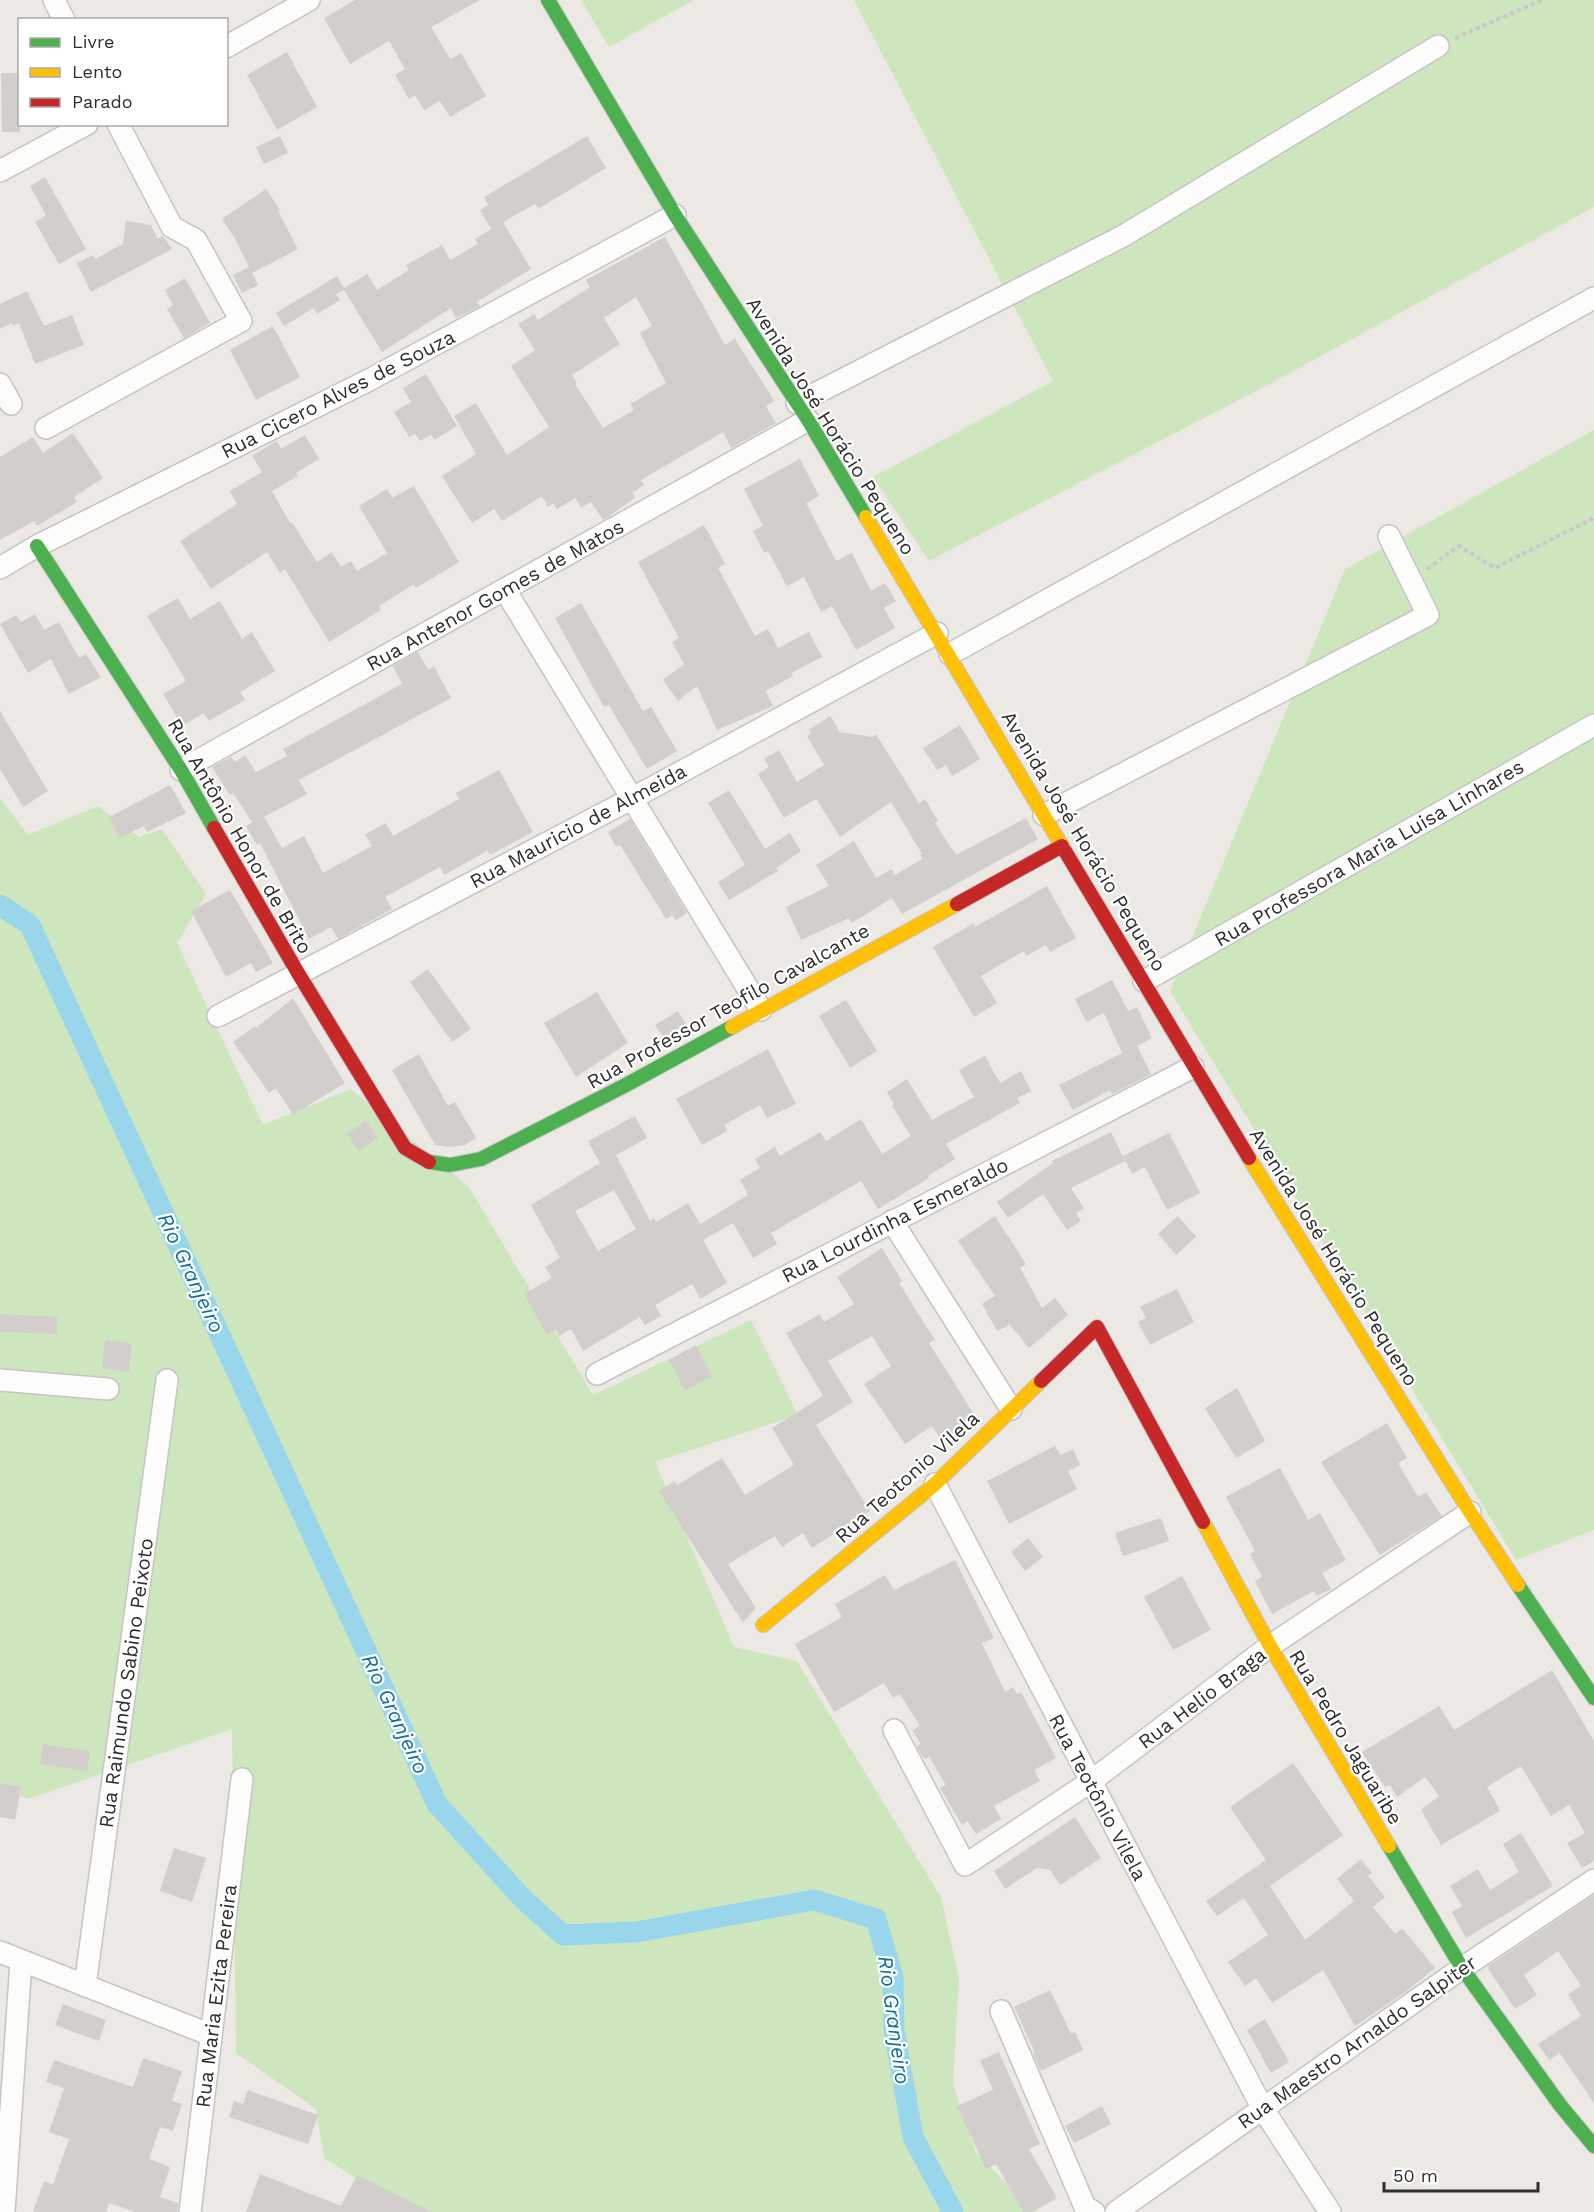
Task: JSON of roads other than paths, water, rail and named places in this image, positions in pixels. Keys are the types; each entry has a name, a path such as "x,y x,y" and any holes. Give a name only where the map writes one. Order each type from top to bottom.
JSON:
{"street":[{"path":"54,0 63,18"},
{"name":"Avenida José Horácio Pequeno","path":"548,0 675,215 803,412 950,654 1193,1067 1470,1512 1594,1698"},
{"path":"228,46 301,2"},
{"name":"Rua Antenor Gomes de Matos","path":"181,770 505,590 803,412 1123,236 1438,45"},
{"path":"0,171 83,126"},
{"path":"46,428 241,321 196,240 172,227 119,126"},
{"name":"Rua Cicero Alves de Souza","path":"0,568 37,546 369,380 675,215"},
{"path":"950,654 1594,298"},
{"path":"0,384 10,404"},
{"path":"1044,815 1428,615 1389,536"},
{"name":"Rua Antônio Honor de Brito","path":"37,546 181,770 298,974 405,1148"},
{"path":"505,590 761,1010"},
{"name":"Rua Mauricio de Almeida","path":"218,1016 633,798 937,633"},
{"name":"Rua Professora Maria Luisa Linhares","path":"1144,981 1594,725"},
{"name":"Rua Professor Teofilo Cavalcante","path":"405,1148 425,1161 450,1166 482,1159 624,1086 1062,846"},
{"name":"Rua Lourdinha Esmeraldo","path":"597,1374 1193,1067"},
{"path":"892,1221 1011,1408"},
{"name":"Rua Teotonio Vilela","path":"763,1625 935,1484 1097,1327"},
{"name":"Rua Pedro Jaguaribe","path":"1097,1327 1270,1646 1462,1968 1560,2105 1594,2146"},
{"path":"0,1380 108,1389"},
{"name":"Rua Raimundo Sabino Peixoto","path":"86,1986 167,1380"},
{"name":"Rua Teotônio Vilela","path":"935,1484 1263,2109 1330,2212"},
{"name":"Rua Helio Braga","path":"894,1730 965,1865 1090,1782 1270,1646 1470,1512"},
{"name":"Rua Maria Ezita Pereira","path":"190,2212 242,1779"},
{"name":"Rua Maestro Arnaldo Salpiter","path":"1119,2211 1462,1968 1594,1880"},
{"path":"0,1952 211,2034"},
{"path":"4,2212 21,1961"},
{"path":"1001,2011 1085,2207 1094,2212"}],"waterway":[{"name":"Rio Granjeiro","path":"0,905 30,925 437,1804 523,1899 563,1935 636,1932 814,1900 876,1919 893,1978 894,2030 913,2137 953,2212"}]}
